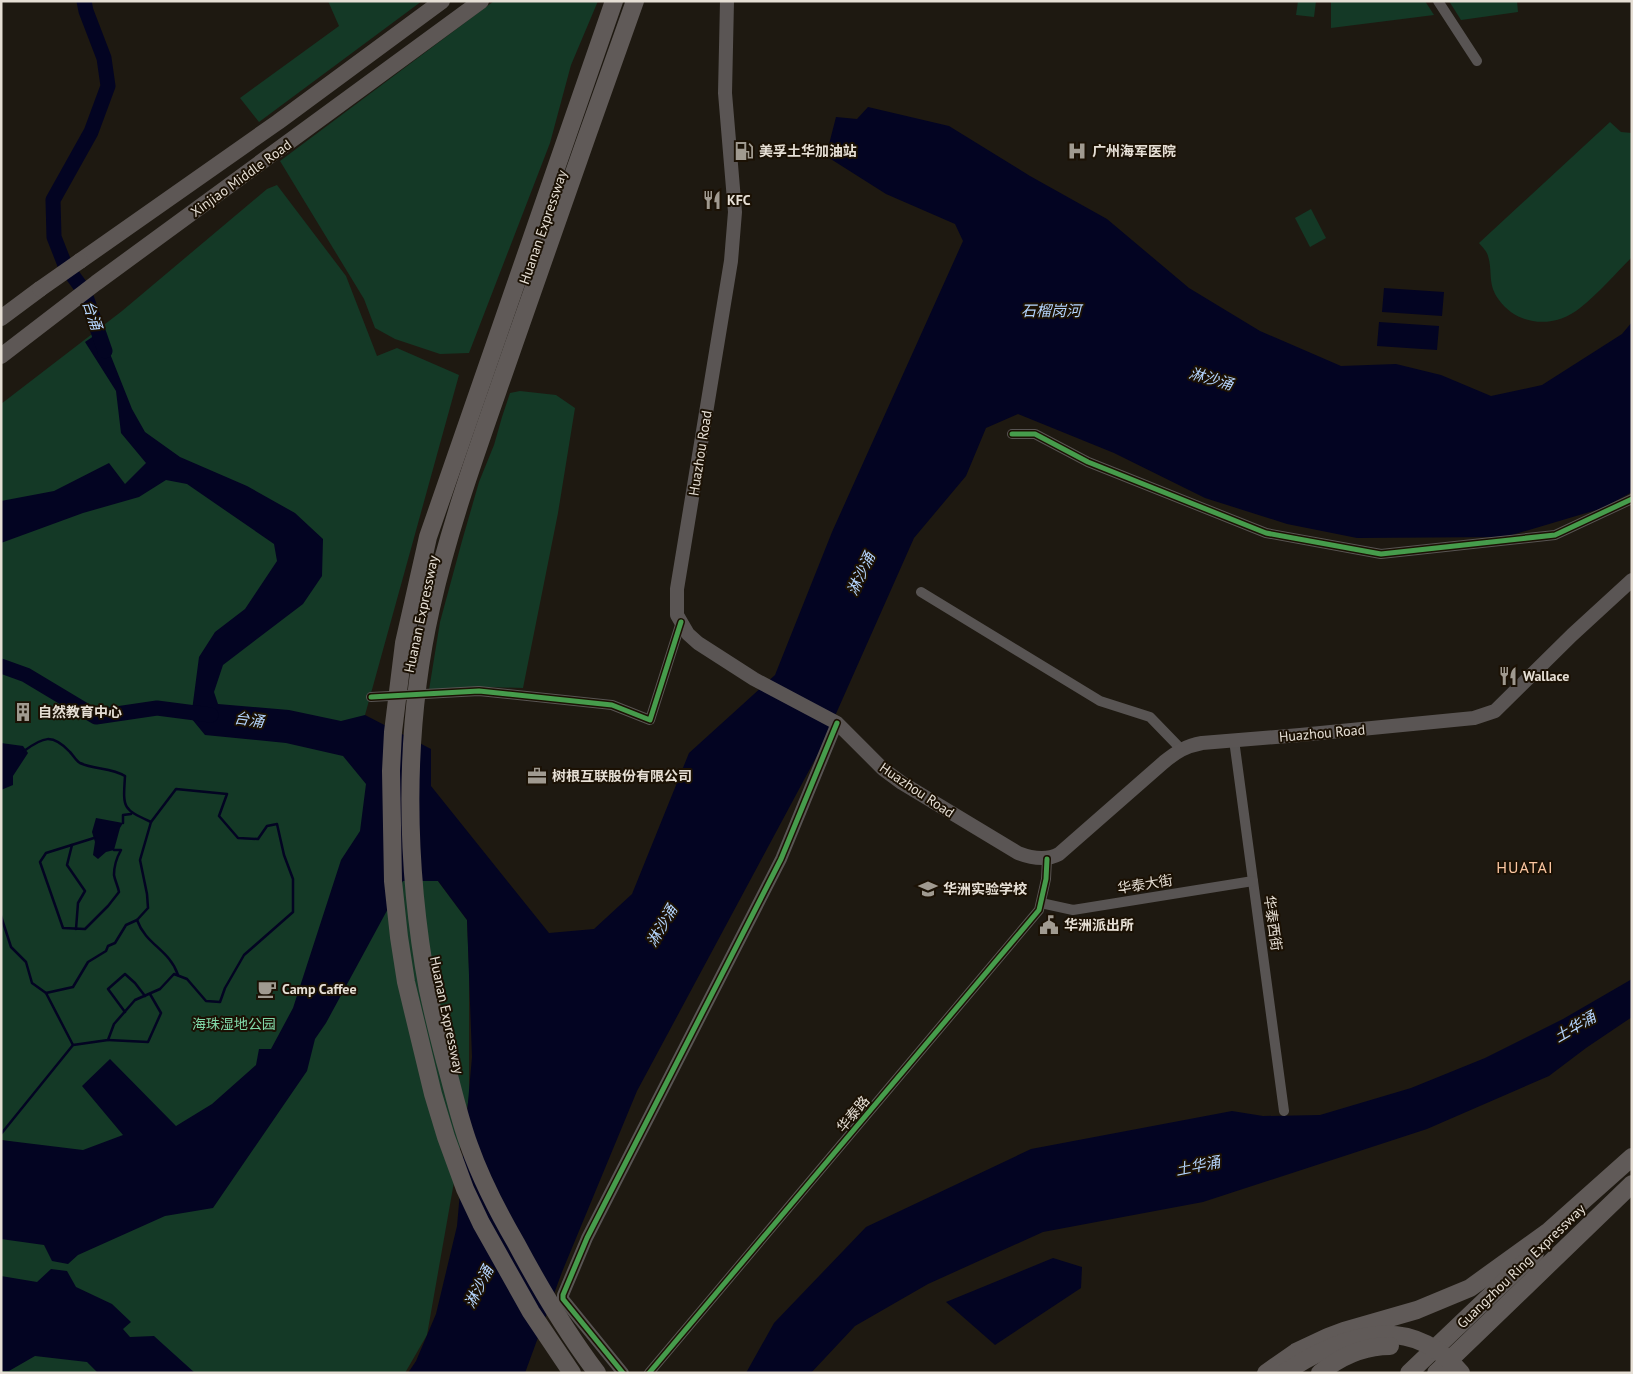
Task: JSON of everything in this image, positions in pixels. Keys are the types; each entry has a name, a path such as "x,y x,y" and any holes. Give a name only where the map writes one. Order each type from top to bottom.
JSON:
{"highway":[{"name":"Xinjiao Middle Road","path":"1,318 278,122 442,1"},
{"name":"Xinjiao Middle Road","path":"1,356 96,283 481,1"},
{"name":"Huanan Expressway","path":"572,1373 531,1312 481,1223 465,1189 432,1094 406,982 399,937 393,881 392,761 397,685 404,643 428,537 614,1"},
{"name":"Huanan Expressway","path":"596,1373 533,1275 487,1189 469,1146 429,993 414,892 411,792 415,708 430,610 443,561 470,473 635,1"},
{"path":"1266,1373 1296,1352 1328,1337 1417,1310 1470,1288 1549,1231 1632,1158"},
{"name":"Guangzhou Ring Expressway","path":"1408,1373 1632,1158"},
{"path":"1454,1373 1632,1185"},
{"name":"Guangzhou Ring Expressway","path":"1436,1373 1632,1185"},
{"path":"1284,1373 1307,1358 1349,1340 1376,1334 1390,1334 1416,1339 1427,1344 1446,1357 1461,1373"},
{"path":"1320,1373 1332,1364 1357,1351 1380,1346 1392,1346 1412,1350 1423,1355 1446,1373"}],"main road":[{"name":"Huazhou Road","path":"727,1 725,93 735,212 731,261 678,589 678,615 688,634 698,643 754,679 837,724 884,769 902,783 1018,853 1038,858 1047,858 1059,854 1181,749 1202,742 1300,736 1483,716 1495,711 1572,635 1632,580"}],"street":[{"path":"1438,1 1477,61"},
{"path":"1012,434 1035,434 1088,462 1266,533 1380,554 1556,535 1632,498"},
{"path":"921,592 1100,701 1150,717 1181,749"},
{"path":"371,697 479,691 612,705 650,720 681,622"},
{"path":"623,1373 563,1299 563,1295 587,1238 781,859 837,724"},
{"name":"华泰西街","path":"1234,740 1284,1111"},
{"name":"华泰路","path":"649,1373 1040,910 1046,879 1047,858"},
{"name":"华泰大街","path":"1041,903 1073,910 1254,881"}],"green space":[{"path":"328,1 422,1 259,122 240,98 339,26"},
{"path":"494,1 598,1 571,65 550,143 469,353 440,354 395,339 375,328 364,299 280,161"},
{"path":"1298,1 1316,1 1314,17 1296,15"},
{"path":"1331,1 1425,1 1434,15 1331,28"},
{"path":"1449,1 1517,1 1518,12 1461,20"},
{"path":"1610,122 1621,132 1632,133 1632,257 1594,296 1570,315 1548,322 1537,322 1516,315 1507,309 1495,294 1487,254 1479,243"},
{"name":"海珠湿地公园","path":"277,185 346,276 377,356 397,348 459,375 365,715 438,881 467,920 469,1097 427,1335 405,1373 1,1373 1,1159 13,1142 1,1140 1,404 122,311 267,189"},
{"path":"1311,209 1326,238 1310,247 1295,218"},
{"path":"520,391 556,395 575,408 558,513 523,688 488,687 429,690 440,622 479,482 494,445 510,393"}],"water":[{"name":"石榴岗河","path":"868,107 949,126 1030,176 1107,219 1189,288 1260,331 1341,366 1396,364 1441,375 1491,396 1542,385 1622,334 1632,322 1632,492 1603,508 1505,537 1357,538 1287,524 1205,498 1114,453 1018,414 986,428 966,476 914,538 819,752 637,1091 562,1272 525,1373 408,1373 416,1361 436,1314 457,1226 472,1057 467,920 438,881 403,881 326,1023 315,1039 307,1071 213,1208 165,1216 78,1255 68,1264 52,1261 44,1245 1,1239 1,1140 83,1150 123,1135 82,1086 110,1059 176,1126 212,1104 256,1065 259,1049 271,1049 293,1008 341,860 360,831 366,784 343,756 286,743 205,735 191,718 199,657 215,632 245,609 277,561 274,544 187,484 166,480 139,497 83,513 1,543 1,501 54,491 109,463 125,484 146,463 121,433 116,391 85,342 101,331 132,409 145,432 180,457 247,486 295,513 323,539 322,576 303,604 223,665 214,692 218,704 289,710 341,721 365,715 431,749 431,786 549,933 594,929 632,894 689,753 775,675 832,532 963,241 955,224 886,194 826,156 836,117 857,119"},
{"path":"1384,288 1444,292 1442,316 1382,312"},
{"path":"1379,322 1439,326 1437,350 1377,346"},
{"path":"1,743 23,746 28,753 13,776 13,785 1,790"},
{"path":"96,818 123,823 114,850 106,852 98,859 93,855 95,842 92,832"},
{"name":"土华涌","path":"1632,979 1632,1017 1549,1076 1427,1129 1203,1202 1043,1232 928,1284 855,1326 811,1373 746,1373 774,1323 866,1227 1031,1149 1232,1111 1263,1116 1320,1115 1411,1088 1485,1058 1563,1019"},
{"path":"1053,1258 1082,1267 1081,1288 995,1345 946,1302"},
{"path":"51,1269 67,1271 76,1287 112,1304 131,1322 123,1329 130,1337 154,1336 195,1373 98,1373 87,1362 35,1356 9,1371 1,1371 1,1276 37,1282"}],"waterway":[{"name":"台涌","path":"84,1 104,58 108,86 91,132 53,200 54,237 65,265 84,291 105,351"},
{"name":"台涌","path":"1,666 26,675 96,717 157,708 211,715"},
{"path":"24,751 42,740 53,740 64,746 80,763 120,773 125,776 124,795 126,806 134,814 151,822"},
{"path":"1,1134 73,1045 108,1040 114,1024 135,1000 160,989 174,974 187,979 206,1001 220,1002 225,988 244,955 293,912 293,879 284,855 277,824 267,826 258,839 238,838 219,816 227,794 176,789 151,822 140,860 148,908 137,920 126,925 115,943 108,946 106,951 88,962 73,987 46,993"},
{"path":"123,823 123,815 131,814"},
{"path":"94,838 46,853 40,862 63,928 85,929 119,892 114,872 121,850 114,850"},
{"path":"72,845 67,865 85,891 78,903 76,929"},
{"path":"1,916 11,947 26,962 32,983 46,993 73,1045"},
{"path":"137,920 146,936 169,959 178,975"},
{"path":"125,1012 108,989 125,974 145,996"},
{"path":"108,1040 148,1042 161,1013 150,994"}],"cycle path":[{"path":"1012,434 1035,434 1088,462 1266,533 1381,554 1555,535 1632,499"},
{"path":"371,697 479,691 612,705 650,720 681,622"},
{"path":"623,1373 563,1299 563,1295 587,1238 781,859 837,723"},
{"path":"649,1373 1039,910 1046,879 1047,859"}],"place":[{"name":"美孚土华加油站","path":"744,151"},
{"name":"广州海军医院","path":"1077,151"},
{"name":"KFC","path":"712,200"},
{"name":"Wallace","path":"1508,676"},
{"name":"自然教育中心","path":"23,712"},
{"name":"树根互联股份有限公司","path":"537,776"},
{"name":"华洲实验学校","path":"928,889"},
{"name":"华洲派出所","path":"1049,925"},
{"name":"Camp Caffee","path":"267,989"}],"district":[{"name":"HUATAI","path":"1525,867"}],"water label":[{"name":"淋沙涌","path":"1211,379"},
{"name":"淋沙涌","path":"861,574"},
{"name":"淋沙涌","path":"662,926"},
{"name":"淋沙涌","path":"479,1287"}]}
